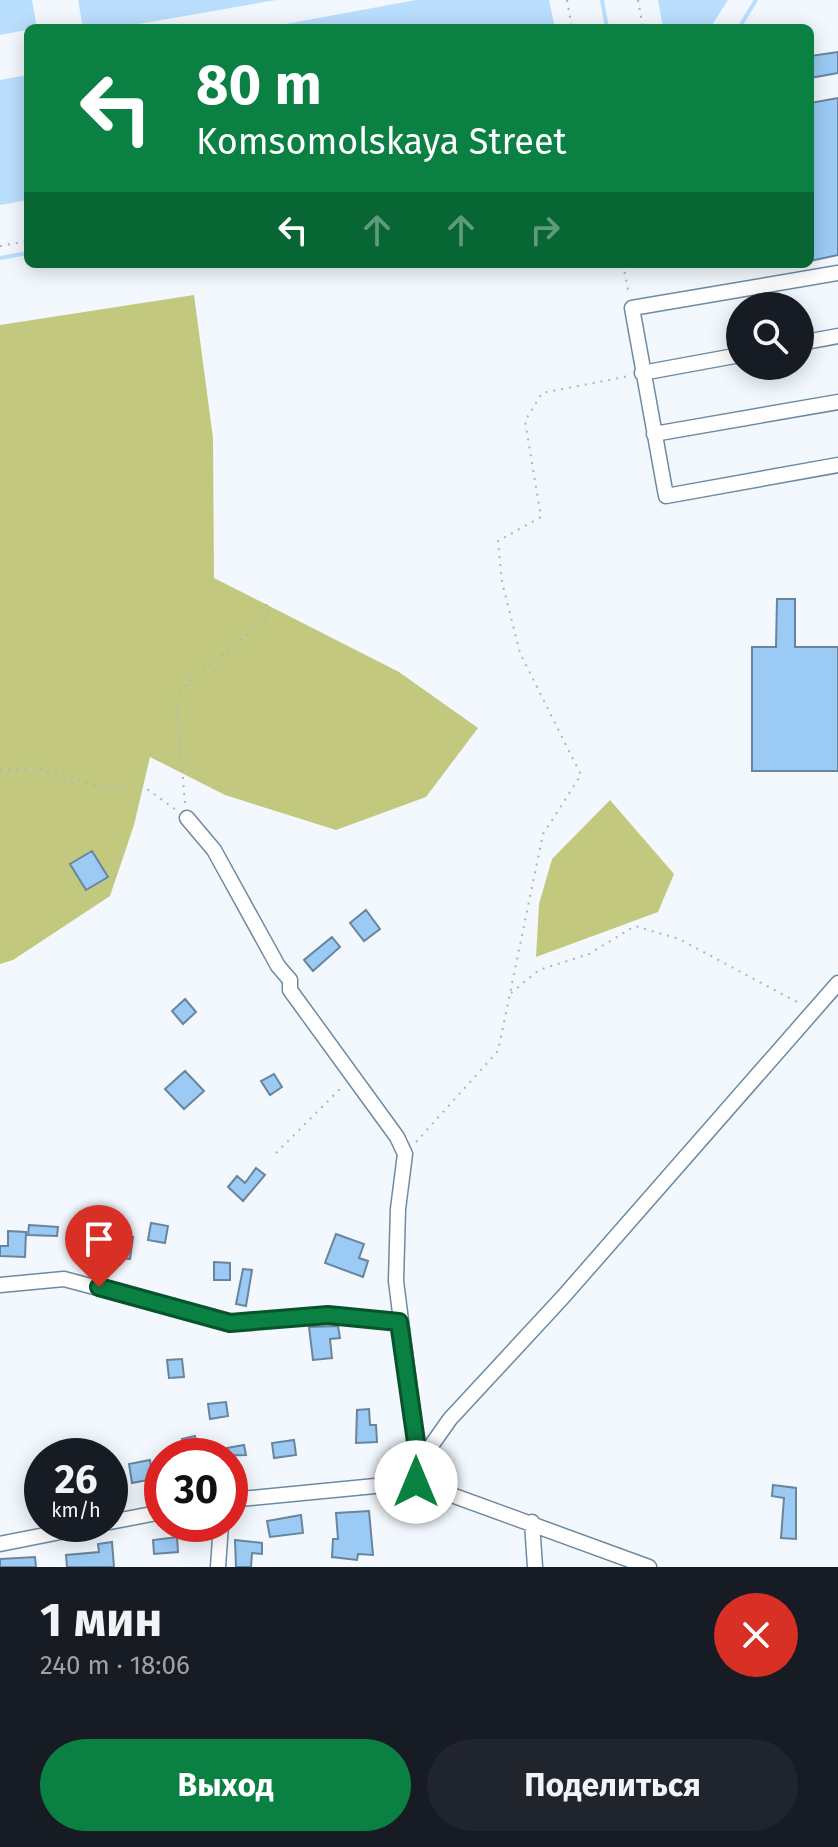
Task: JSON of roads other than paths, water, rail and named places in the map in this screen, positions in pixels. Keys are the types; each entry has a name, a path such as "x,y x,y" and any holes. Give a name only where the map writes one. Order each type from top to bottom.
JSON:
{"street":[{"path":"838,273 632,308 666,496 838,465"},
{"path":"814,340 838,336"},
{"path":"642,373 726,358"},
{"path":"654,434 838,402"},
{"path":"187,818 214,850 260,935 290,980 290,990 397,1137 405,1154 398,1209 399,1322 419,1463 416,1482"},
{"path":"419,1463 450,1419 563,1297 838,983"},
{"path":"0,1285 64,1279 230,1323 328,1315 399,1322"},
{"path":"248,1498 416,1482 649,1567"},
{"path":"532,1522 535,1567"},
{"path":"0,1544 24,1539"},
{"path":"218,1567 220,1542"}],"water":[{"path":"0,0 32,0 36,24 24,24 24,30 0,35"},
{"path":"78,0 276,0 139,24 82,24"},
{"path":"416,0 549,0 554,24 286,24"},
{"path":"658,0 728,0 713,24 662,24"},
{"path":"24,76 24,201 0,205 0,80"}],"waterway":[{"path":"602,0 606,24"},
{"path":"741,24 756,0"},
{"path":"0,258 24,254"}]}
